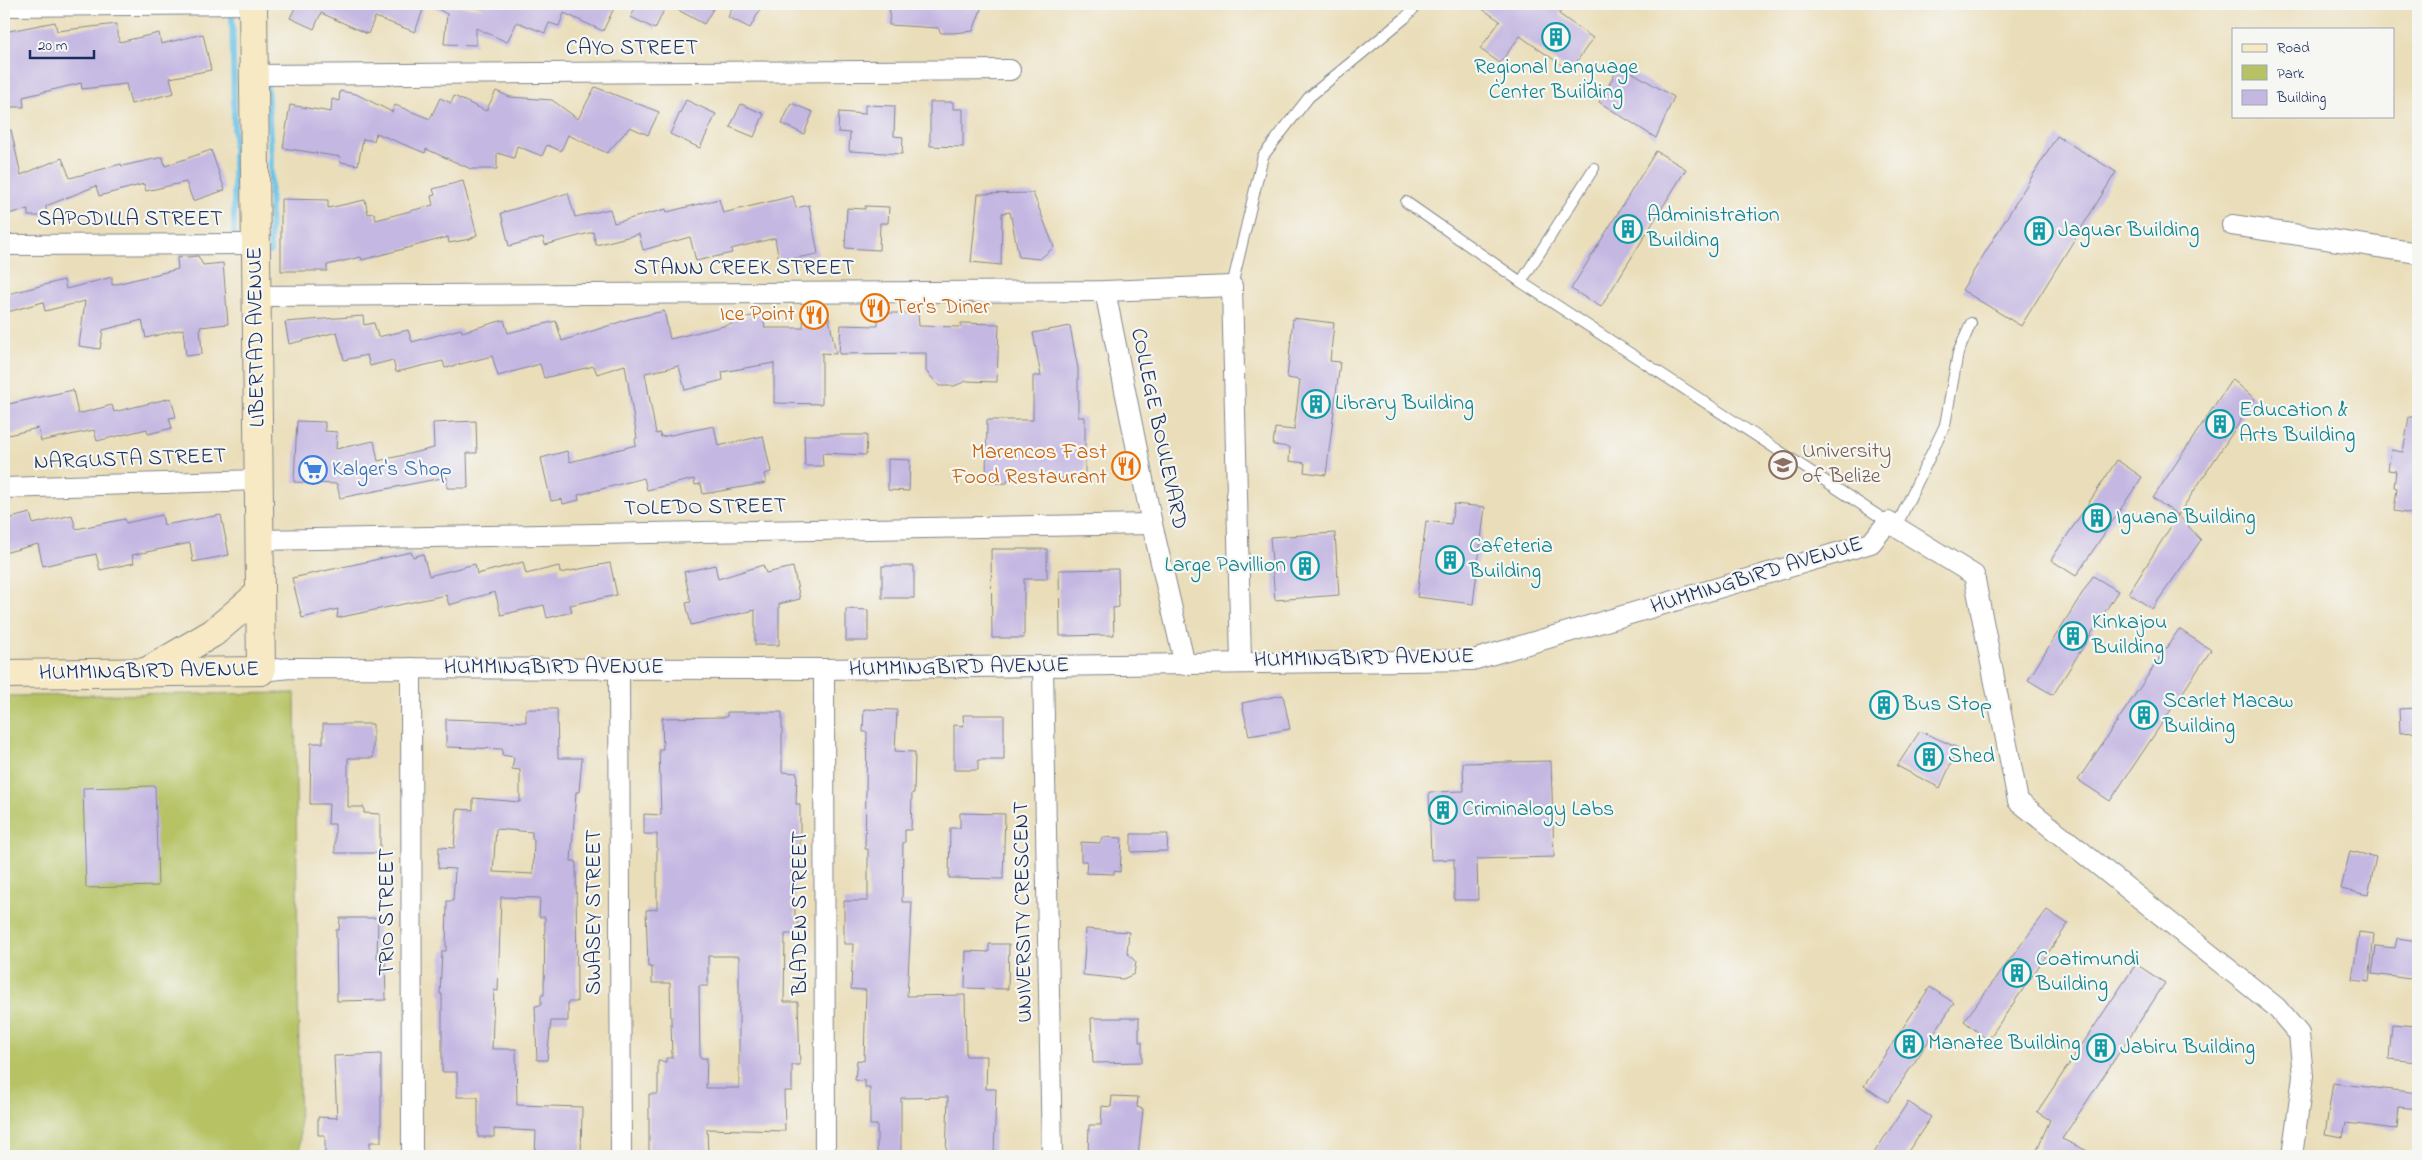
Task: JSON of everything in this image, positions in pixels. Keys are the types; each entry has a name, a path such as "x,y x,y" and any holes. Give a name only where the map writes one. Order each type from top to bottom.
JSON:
{"street":[{"path":"4,6 253,4"},
{"name":"LIBERTAD AVENUE","path":"253,4 260,671"},
{"name":"CAYO STREET","path":"254,75 1010,70"},
{"path":"2232,225 2418,252"},
{"name":"SAPODILLA STREET","path":"4,245 256,244"},
{"name":"STANN CREEK STREET","path":"256,296 1105,291 1232,286"},
{"path":"1232,286 1241,662"},
{"name":"COLLEGE BOULEVARD","path":"1105,291 1152,524 1185,665"},
{"name":"NARGUSTA STREET","path":"4,488 259,480"},
{"name":"TOLEDO STREET","path":"259,540 1152,524"},
{"path":"1892,525 1974,575 2018,801 2276,1007 2299,1034 2303,1076 2292,1156"},
{"name":"HUMMINGBIRD AVENUE","path":"4,674 260,671 290,668 824,669 1473,660 1871,543 1892,525"},
{"path":"145,673 213,633 260,594"},
{"name":"UNIVERSITY CRESCENT","path":"1043,667 1052,1156"},
{"name":"TRIO STREET","path":"411,668 412,1156"},
{"name":"SWASEY STREET","path":"619,668 621,1156"},
{"name":"BLADEN STREET","path":"824,669 825,1156"}],"lane":[{"path":"1232,286 1264,156 1309,97 1405,18 1418,4"},
{"path":"1521,282 1594,168"},
{"path":"1406,202 1521,282 1892,525 1945,425 1958,353 1971,323"}],"green space":[{"path":"295,693 300,1156 4,1156 4,696"}],"building":[{"path":"297,4 425,4 415,32 375,17 368,34 321,13 314,29 290,18"},
{"path":"475,4 616,4 603,31 564,13 559,26 549,23 545,33 517,22 507,42 476,28 476,45 444,44 447,14 430,5 484,8"},
{"path":"637,4 667,4 655,29 631,17"},
{"path":"667,4 716,4 704,24"},
{"path":"734,4 763,4 750,28 728,17"},
{"path":"890,4 983,4 973,31 941,33 938,28 889,25"},
{"name":"Regional Language Center Building","path":"1475,4 1567,4 1559,14 1593,38 1570,71 1520,36 1500,63 1480,49 1500,21"},
{"path":"55,22 57,31 117,24 119,42 159,33 161,44 203,34 211,70 170,78 174,93 131,104 126,84 82,89 81,83 23,97 24,107 4,107 4,32"},
{"path":"1620,65 1674,97 1656,138 1599,102"},
{"path":"595,87 659,112 648,135 630,127 607,153 568,135 561,151 547,145 542,156 517,146 514,158 497,153 497,169 471,169 426,149 425,153 376,133 374,141 363,139 358,165 340,162 341,157 283,148 290,105 331,112 332,99 339,101 340,91 356,94 392,112 395,105 430,119 440,98 451,103 454,96 486,111 496,91 510,97 552,100 578,119"},
{"path":"686,100 716,114 700,148 670,134"},
{"path":"930,102 953,102 953,109 963,109 963,147 930,146"},
{"path":"791,103 813,112 804,134 782,124"},
{"path":"741,104 764,114 754,137 730,127"},
{"path":"865,105 895,106 894,136 903,137 902,154 849,151 850,133 838,132 839,112 865,114"},
{"path":"4,130 11,130 21,175 62,158 70,178 121,164 122,166 163,157 165,166 211,150 225,190 193,201 186,182 146,191 144,184 99,196 96,186 46,206 46,216 28,216 28,209 4,215"},
{"name":"Jaguar Building","path":"2057,136 2116,172 2021,326 1962,290"},
{"name":"Administration Building","path":"1656,151 1686,169 1601,307 1571,289"},
{"path":"463,181 477,235 470,239 449,243 448,237 362,260 361,257 327,265 327,271 281,271 281,199 328,200 328,208 365,200 368,214 374,213 376,220 433,205 431,196 435,195 433,189"},
{"path":"568,193 575,217 610,209 614,223 666,209 667,212 719,199 723,213 793,196 796,208 809,205 818,254 779,261 775,238 731,249 732,253 696,261 690,237 643,250 639,234 596,245 593,232 545,245 543,237 509,246 501,213"},
{"path":"1033,193 1054,247 1040,259 1019,257 1010,212 1002,213 1001,265 971,262 978,194"},
{"path":"865,206 889,207 888,223 880,223 879,250 845,248 847,208 865,209"},
{"path":"198,256 203,265 223,263 228,324 200,327 202,354 186,356 183,329 146,338 142,320 103,330 100,349 79,346 85,301 45,311 43,302 4,313 4,295 64,280 66,289 112,277 112,285 178,269 177,258"},
{"path":"804,310 825,311 824,318 829,318 836,354 822,353 822,404 774,403 774,363 722,372 723,380 685,390 679,366 645,373 656,434 660,433 661,437 714,426 718,446 763,436 771,472 764,474 766,483 703,494 701,484 695,485 694,479 647,490 644,478 578,495 579,500 563,504 562,499 551,501 541,458 567,451 570,462 636,445 635,439 637,438 625,365 597,374 594,366 544,378 540,364 498,376 492,356 445,368 443,361 396,372 393,360 370,366 367,355 344,360 337,332 289,344 285,322 363,316 364,325 374,323 378,337 408,330 412,342 461,329 462,332 504,320 508,333 556,321 562,341 629,319 664,311 670,339 732,324 731,320 763,314 765,328 803,328"},
{"path":"878,313 918,313 919,326 961,327 961,323 999,324 997,382 967,381 954,386 939,386 926,371 926,353 839,354 841,325 878,326"},
{"name":"Library Building","path":"1293,318 1334,323 1330,361 1340,362 1326,475 1304,472 1305,463 1289,461 1290,447 1273,445 1275,428 1294,430 1300,380 1287,378"},
{"path":"1070,326 1078,369 1078,417 1085,417 1085,478 1007,480 1007,483 990,483 990,479 986,479 987,420 1033,420 1033,376 1041,376 1033,333"},
{"name":"Education & Arts Building","path":"2232,379 2255,399 2178,515 2153,498"},
{"path":"73,390 78,414 112,405 114,412 171,398 176,417 169,418 172,428 148,434 147,429 97,441 94,430 41,441 38,428 4,436 4,405"},
{"path":"2409,417 2418,417 2418,515 2394,511 2397,488 2394,487 2396,471 2388,470 2391,450 2403,452"},
{"path":"297,421 325,422 325,431 337,432 336,449 374,441 378,461 434,448 433,423 476,421 477,453 467,453 468,488 447,488 447,477 340,498 337,484 294,482"},
{"path":"804,435 867,435 866,455 822,453 823,466 805,466"},
{"path":"888,459 910,460 909,491 888,490"},
{"name":"Iguana Building","path":"2117,460 2142,477 2076,576 2051,560"},
{"name":"Cafeteria Building","path":"1454,504 1485,507 1473,604 1417,597 1426,521 1451,524"},
{"path":"30,513 33,524 72,515 76,529 125,519 126,523 162,515 164,525 221,515 229,555 193,562 190,543 132,555 134,563 100,570 96,554 43,566 38,544 4,553 4,520"},
{"path":"2178,515 2201,540 2152,609 2129,593"},
{"name":"Large Pavillion","path":"1335,533 1339,595 1275,600 1270,537"},
{"path":"991,549 1047,549 1047,579 1024,579 1024,638 992,638"},
{"path":"411,552 413,557 423,554 429,576 475,564 477,574 523,562 526,574 559,566 560,573 610,563 617,595 570,605 572,612 547,618 544,605 501,615 495,592 449,605 446,595 337,618 338,609 302,618 292,578"},
{"path":"715,565 718,579 763,565 766,573 793,567 800,599 779,604 779,645 755,645 755,610 691,625 686,603 691,602 684,572"},
{"path":"882,566 914,566 914,598 882,598"},
{"path":"1118,569 1119,607 1113,608 1114,635 1060,636 1059,570"},
{"name":"Kinkajou Building","path":"2093,576 2118,591 2053,695 2028,680"},
{"path":"846,609 868,610 868,641 846,641"},
{"name":"Scarlet Macaw Building","path":"2179,629 2211,650 2110,801 2078,780"},
{"path":"1283,695 1290,729 1249,736 1242,703"},
{"path":"2418,708 2418,732 2400,733 2399,709"},
{"path":"526,709 557,709 558,758 582,758 579,792 576,792 571,861 576,861 577,1002 568,1002 568,1021 551,1021 547,1060 537,1060 535,1006 541,1005 541,995 544,995 545,917 539,917 540,898 501,897 498,991 494,990 492,1049 516,1049 517,1105 582,1107 581,1156 535,1156 536,1131 494,1129 494,1137 478,1137 478,1097 457,1097 457,1072 442,1072 442,994 440,994 442,951 446,951 447,901 453,901 455,869 438,868 439,847 454,848 457,809 473,810 473,798 520,802 520,770 512,769 514,757 502,755 503,749 446,747 446,719 526,722","holes":["496,829 532,832 532,839 534,839 533,874 493,872"]},
{"path":"864,709 897,710 895,751 915,752 911,830 905,830 905,842 903,843 902,902 912,902 907,996 965,995 966,1056 987,1056 986,1089 996,1089 994,1156 946,1156 948,1097 901,1098 901,1156 877,1156 877,1125 870,1125 870,1088 865,1088 865,1081 855,1080 857,1060 864,1061 866,990 851,989 853,944 844,944 844,901 868,901 868,849 865,849 867,732 863,732"},
{"path":"727,712 782,712 782,772 797,773 796,804 800,804 800,845 794,845 795,917 798,917 798,934 785,934 784,1002 798,1002 800,1065 792,1065 792,1091 784,1091 785,1131 707,1129 708,1156 649,1156 649,1094 658,1094 658,1061 666,1062 666,1058 672,1058 670,983 652,983 652,967 648,967 646,910 657,909 657,834 644,834 644,814 661,815 659,749 663,749 662,718 727,717","holes":["708,956 739,956 739,1088 706,1088 707,1058 700,1058 699,986 708,986"]},
{"path":"963,715 1004,715 1004,760 978,760 978,770 954,770 954,725 964,726"},
{"path":"323,724 373,724 373,758 348,758 348,807 364,807 364,813 380,814 380,853 335,853 335,824 328,824 329,804 310,804 311,743 323,743"},
{"name":"Shed","path":"1920,731 1958,748 1940,788 1897,766"},
{"name":"Criminalogy Labs","path":"1551,761 1554,857 1477,859 1478,900 1454,900 1454,859 1431,860 1429,792 1464,791 1463,763"},
{"path":"155,786 158,886 86,888 83,788"},
{"path":"960,813 1005,814 1003,879 949,878 950,828 960,828"},
{"path":"1131,834 1168,834 1167,851 1131,852"},
{"path":"1102,837 1122,838 1120,872 1114,871 1114,874 1086,873 1087,861 1081,861 1081,842 1100,843"},
{"path":"2350,851 2376,857 2368,895 2341,889"},
{"name":"Coatimundi Building","path":"2047,910 2068,924 1988,1040 1964,1021"},
{"path":"340,918 378,918 377,958 385,958 386,1000 337,1001 336,930 339,930"},
{"path":"1086,929 1129,932 1127,953 1136,962 1134,974 1123,979 1083,975"},
{"path":"2359,932 2374,934 2369,982 2352,980"},
{"path":"2397,938 2418,941 2418,980 2372,974 2376,946 2395,948"},
{"path":"989,944 1009,944 1008,989 965,988 966,951 989,952"},
{"name":"Jabiru Building","path":"2136,964 2165,983 2062,1139 2098,1156 2034,1156 2050,1120 2037,1112"},
{"name":"Manatee Building","path":"1930,987 1954,1003 1888,1102 1864,1086"},
{"path":"1091,1018 1139,1018 1139,1042 1142,1042 1142,1062 1093,1063"},
{"path":"2392,1024 2418,1026 2418,1062 2389,1059"},
{"path":"381,1054 381,1142 370,1142 370,1156 325,1156 325,1135 318,1135 318,1117 337,1118 334,1056"},
{"path":"2333,1083 2418,1093 2418,1109 2399,1107 2397,1129 2346,1123 2343,1137 2325,1134"},
{"path":"1112,1096 1138,1097 1137,1107 1143,1109 1138,1156 1088,1156 1089,1125 1101,1125 1102,1106 1111,1107"},
{"path":"1908,1102 1931,1117 1905,1156 1872,1156"}],"waterway":[{"path":"232,7 234,242"},
{"path":"267,85 271,156 270,252"}],"place":[{"name":"Regional Language Center Building","path":"1556,37"},
{"name":"Administration Building","path":"1628,229"},
{"name":"Jaguar Building","path":"2039,231"},
{"name":"Ter's Diner","path":"875,308"},
{"name":"Ice Point","path":"814,315"},
{"name":"Library Building","path":"1316,404"},
{"name":"Education & Arts Building","path":"2220,424"},
{"name":"University of Belize","path":"1783,465"},
{"name":"Marencos Fast Food Restaurant","path":"1126,466"},
{"name":"Kalger's Shop","path":"313,470"},
{"name":"Iguana Building","path":"2097,518"},
{"name":"Cafeteria Building","path":"1450,560"},
{"name":"Large Pavillion","path":"1305,566"},
{"name":"Kinkajou Building","path":"2073,636"},
{"name":"Bus Stop","path":"1884,705"},
{"name":"Scarlet Macaw Building","path":"2144,715"},
{"name":"Shed","path":"1929,757"},
{"name":"Criminalogy Labs","path":"1443,810"},
{"name":"Coatimundi Building","path":"2017,973"},
{"name":"Manatee Building","path":"1909,1044"},
{"name":"Jabiru Building","path":"2101,1048"}]}
